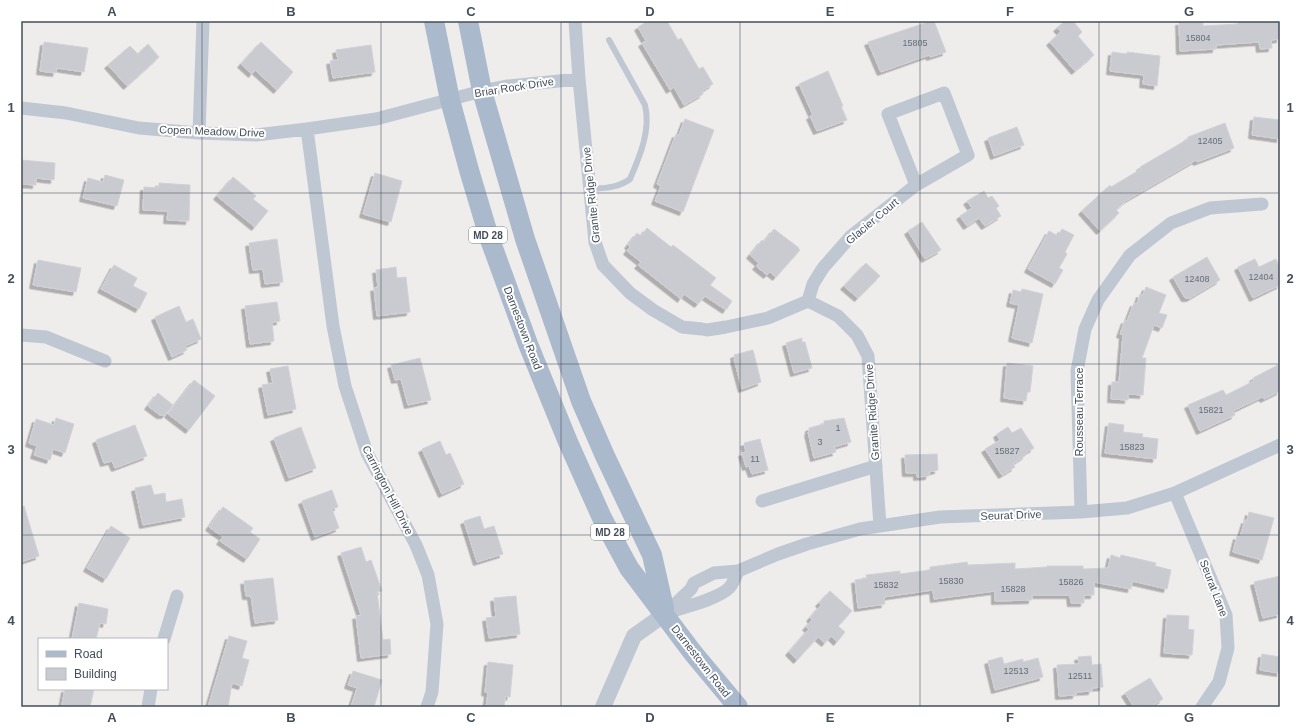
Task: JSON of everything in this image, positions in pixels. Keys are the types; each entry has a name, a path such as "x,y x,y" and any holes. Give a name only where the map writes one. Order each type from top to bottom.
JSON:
{"main road":[{"name":"Darnestown Road","path":"434,21 450,100 489,237 528,344 568,442 602,518 629,568 693,653 738,707"},
{"name":"Darnestown Road","path":"468,21 482,91 525,239 581,401 652,555 665,614"}],"street":[{"path":"199,133 203,21"},
{"name":"Granite Ridge Drive","path":"575,21 579,79 595,242 603,265 630,293 653,310 682,327 706,330 726,327 768,318 808,301 838,316 857,335 868,356 880,526"},
{"name":"Briar Rock Drive","path":"450,100 482,91 508,86 579,79"},
{"name":"Glacier Court","path":"808,301 813,284 823,268 851,236 916,186 968,155 944,93 888,114 916,186"},
{"name":"Copen Meadow Drive","path":"21,108 66,113 139,128 199,133 256,135 307,130 376,119 450,100"},
{"name":"Carrington Hill Drive","path":"307,130 333,326 345,386 367,453 416,545 428,575 437,624 432,692 427,707"},
{"name":"Rousseau Terrace","path":"1080,512 1077,371 1085,329 1098,300 1130,255 1172,223 1210,208 1262,204"},
{"path":"21,335 46,336 105,361"},
{"name":"Seurat Drive","path":"665,614 691,589 694,583 714,573 738,571 778,554 807,544 860,529 940,518 1080,512 1127,508 1175,493 1280,445"},
{"path":"762,501 876,466"},
{"name":"Seurat Lane","path":"1175,493 1226,615 1228,648 1219,682 1202,707"},
{"path":"603,707 634,636 665,614 706,601 730,588 738,571"},
{"path":"164,638 177,596"},
{"path":"148,707 151,690"}],"lane":[{"path":"590,189 615,187 630,179 647,128 648,115 645,105 609,40"}],"building":[{"path":"648,21 667,21 678,40 681,38 699,69 703,67 713,84 702,91 703,94 684,105 674,87 670,90 642,43 646,41 638,27"},
{"path":"934,21 946,52 930,57 929,55 881,72 868,42"},
{"path":"1065,21 1073,21 1082,32 1078,36 1094,55 1075,71 1050,42 1061,32 1057,28"},
{"path":"1238,21 1279,21 1280,39 1271,40 1272,48 1260,49 1259,42 1216,45 1216,49 1180,51 1179,22 1203,22 1203,26 1238,24"},
{"path":"44,42 88,48 84,72 57,68 56,73 40,71"},
{"path":"261,42 293,72 277,90 255,70 252,74 241,64"},
{"path":"148,44 159,57 127,86 108,65 130,46 138,54"},
{"path":"371,45 375,72 333,78 330,61 338,60 336,50"},
{"path":"1112,52 1127,54 1127,52 1160,56 1157,86 1143,84 1144,75 1110,71"},
{"path":"828,71 843,106 841,106 847,120 817,131 810,116 813,115 799,84"},
{"path":"1254,117 1280,120 1280,139 1252,135"},
{"path":"685,119 714,130 683,212 655,201 661,186 657,184 676,134 679,135"},
{"path":"1225,123 1234,148 1197,162 1196,160 1127,200 1116,210 1119,213 1100,231 1082,211 1110,185 1111,187 1141,169 1140,167 1188,139 1188,137"},
{"path":"1017,127 1024,145 994,156 988,138"},
{"path":"21,160 55,163 54,180 36,178 36,185 21,184"},
{"path":"375,173 402,181 391,222 363,214"},
{"path":"105,175 124,180 117,206 83,198 88,178 103,182"},
{"path":"233,177 256,196 253,199 268,211 255,227 217,196"},
{"path":"159,183 190,185 189,221 167,220 168,211 143,210 144,187 159,188"},
{"path":"984,191 988,198 992,196 999,206 996,208 1001,216 985,226 979,218 967,226 960,216 972,208 967,201"},
{"path":"922,222 941,250 925,259 908,231"},
{"path":"647,228 671,247 673,245 716,278 710,285 732,301 726,310 705,296 698,304 684,294 681,299 638,265 641,262 627,251 630,247 628,245 637,233 641,236"},
{"path":"774,229 800,250 776,277 770,272 767,275 756,266 759,263 750,255 762,240 764,242"},
{"path":"1062,229 1074,235 1065,252 1067,254 1059,268 1063,270 1055,284 1028,269 1049,231 1058,236"},
{"path":"277,239 283,282 265,284 263,269 253,270 249,243"},
{"path":"1207,257 1220,280 1190,298 1185,298 1173,277"},
{"path":"1255,259 1259,267 1276,259 1280,269 1280,285 1253,298 1238,267"},
{"path":"38,260 81,268 76,292 33,285"},
{"path":"866,263 880,276 858,298 844,286"},
{"path":"114,265 137,278 133,286 147,293 139,309 101,289"},
{"path":"396,267 397,278 406,277 410,312 377,316 374,288 378,287 376,270"},
{"path":"1146,287 1166,295 1159,313 1167,315 1162,328 1154,325 1142,358 1146,358 1143,395 1128,394 1128,400 1111,399 1112,382 1119,382 1123,335 1120,334 1125,320 1127,321 1134,303 1137,304 1140,294 1143,295"},
{"path":"1022,289 1043,294 1032,343 1012,338 1019,305 1010,303 1013,290 1021,292"},
{"path":"277,302 280,321 272,322 274,341 250,344 245,306"},
{"path":"179,306 186,322 193,319 201,339 185,346 187,350 172,357 155,317"},
{"path":"802,338 802,342 805,342 812,368 794,373 786,343"},
{"path":"753,350 761,382 742,389 734,355"},
{"path":"420,358 431,400 408,405 401,379 395,380 391,365"},
{"path":"1007,363 1033,366 1030,392 1027,392 1026,401 1004,398"},
{"path":"1280,364 1280,391 1264,399 1262,397 1233,411 1235,415 1200,431 1188,405 1223,390 1226,395 1254,381 1253,378"},
{"path":"288,366 296,409 268,415 262,385 273,383 270,369"},
{"path":"194,380 215,396 189,430 168,414"},
{"path":"158,393 173,405 165,415 160,415 148,406"},
{"path":"56,418 74,424 65,453 53,449 50,460 34,455 37,446 29,443 36,419 54,425"},
{"path":"844,418 851,442 834,447 836,452 814,458 808,432 809,428 824,424 824,421"},
{"path":"1109,423 1124,425 1123,432 1143,434 1142,437 1158,439 1156,459 1105,453"},
{"path":"135,425 147,456 115,468 112,461 104,463 96,440"},
{"path":"301,427 316,468 289,478 274,438"},
{"path":"1008,427 1012,433 1021,428 1034,448 1025,453 1026,455 1013,464 1015,467 1002,475 985,449 1000,440 997,434"},
{"path":"760,439 768,470 752,474 749,466 746,467 742,453 746,452 744,443"},
{"path":"440,441 446,455 450,453 464,484 442,494 422,449"},
{"path":"937,454 938,470 929,472 929,476 917,477 917,473 906,473 905,455"},
{"path":"151,485 154,495 165,493 166,502 182,499 185,517 143,525 135,488"},
{"path":"332,490 338,507 332,509 339,528 315,537 302,501"},
{"path":"24,506 39,556 21,562 21,507"},
{"path":"223,507 253,528 250,532 260,539 247,559 220,541 223,537 209,527"},
{"path":"1249,512 1274,518 1262,560 1233,552 1237,536 1240,537"},
{"path":"480,516 484,529 494,526 503,554 477,562 464,521"},
{"path":"111,526 130,538 106,579 87,568"},
{"path":"361,547 366,562 371,560 382,591 377,592 383,640 390,639 391,654 361,658 356,616 361,615 341,553"},
{"path":"1111,555 1120,558 1121,555 1156,563 1155,566 1171,570 1167,589 1132,581 1131,589 1094,582 1094,595 1084,595 1084,603 1071,603 1070,595 1032,595 1032,600 995,601 995,591 934,599 933,590 884,597 885,604 858,608 855,580 867,578 866,575 900,571 900,574 930,570 930,567 967,562 968,565 1015,563 1015,569 1047,566 1083,566 1083,569 1108,568"},
{"path":"1280,576 1280,614 1263,618 1254,582"},
{"path":"273,578 278,620 255,623 251,596 246,596 244,581"},
{"path":"830,591 852,611 838,626 845,632 837,642 831,636 825,643 818,637 797,660 789,652 809,629 806,627 812,620 810,618 821,605 819,603"},
{"path":"516,596 520,634 489,638 486,618 496,617 494,598"},
{"path":"79,603 108,609 106,624 100,623 96,638 72,638"},
{"path":"1167,615 1189,616 1188,629 1194,630 1192,655 1164,653"},
{"path":"229,636 247,641 242,658 249,660 242,686 232,683 228,707 208,707"},
{"path":"1262,654 1280,657 1280,673 1260,670"},
{"path":"1091,656 1092,665 1101,664 1103,687 1092,688 1092,691 1076,692 1076,695 1059,696 1057,665 1079,664 1078,657"},
{"path":"1002,657 1004,664 1023,659 1023,662 1038,658 1043,677 995,690 988,661"},
{"path":"488,662 513,665 510,697 505,696 504,707 486,707 488,693 485,692"},
{"path":"353,671 382,680 374,707 351,707 357,688 348,685"},
{"path":"1150,678 1163,699 1150,707 1134,707 1125,693"},
{"path":"65,690 94,690 90,707 70,707 62,705"}]}
